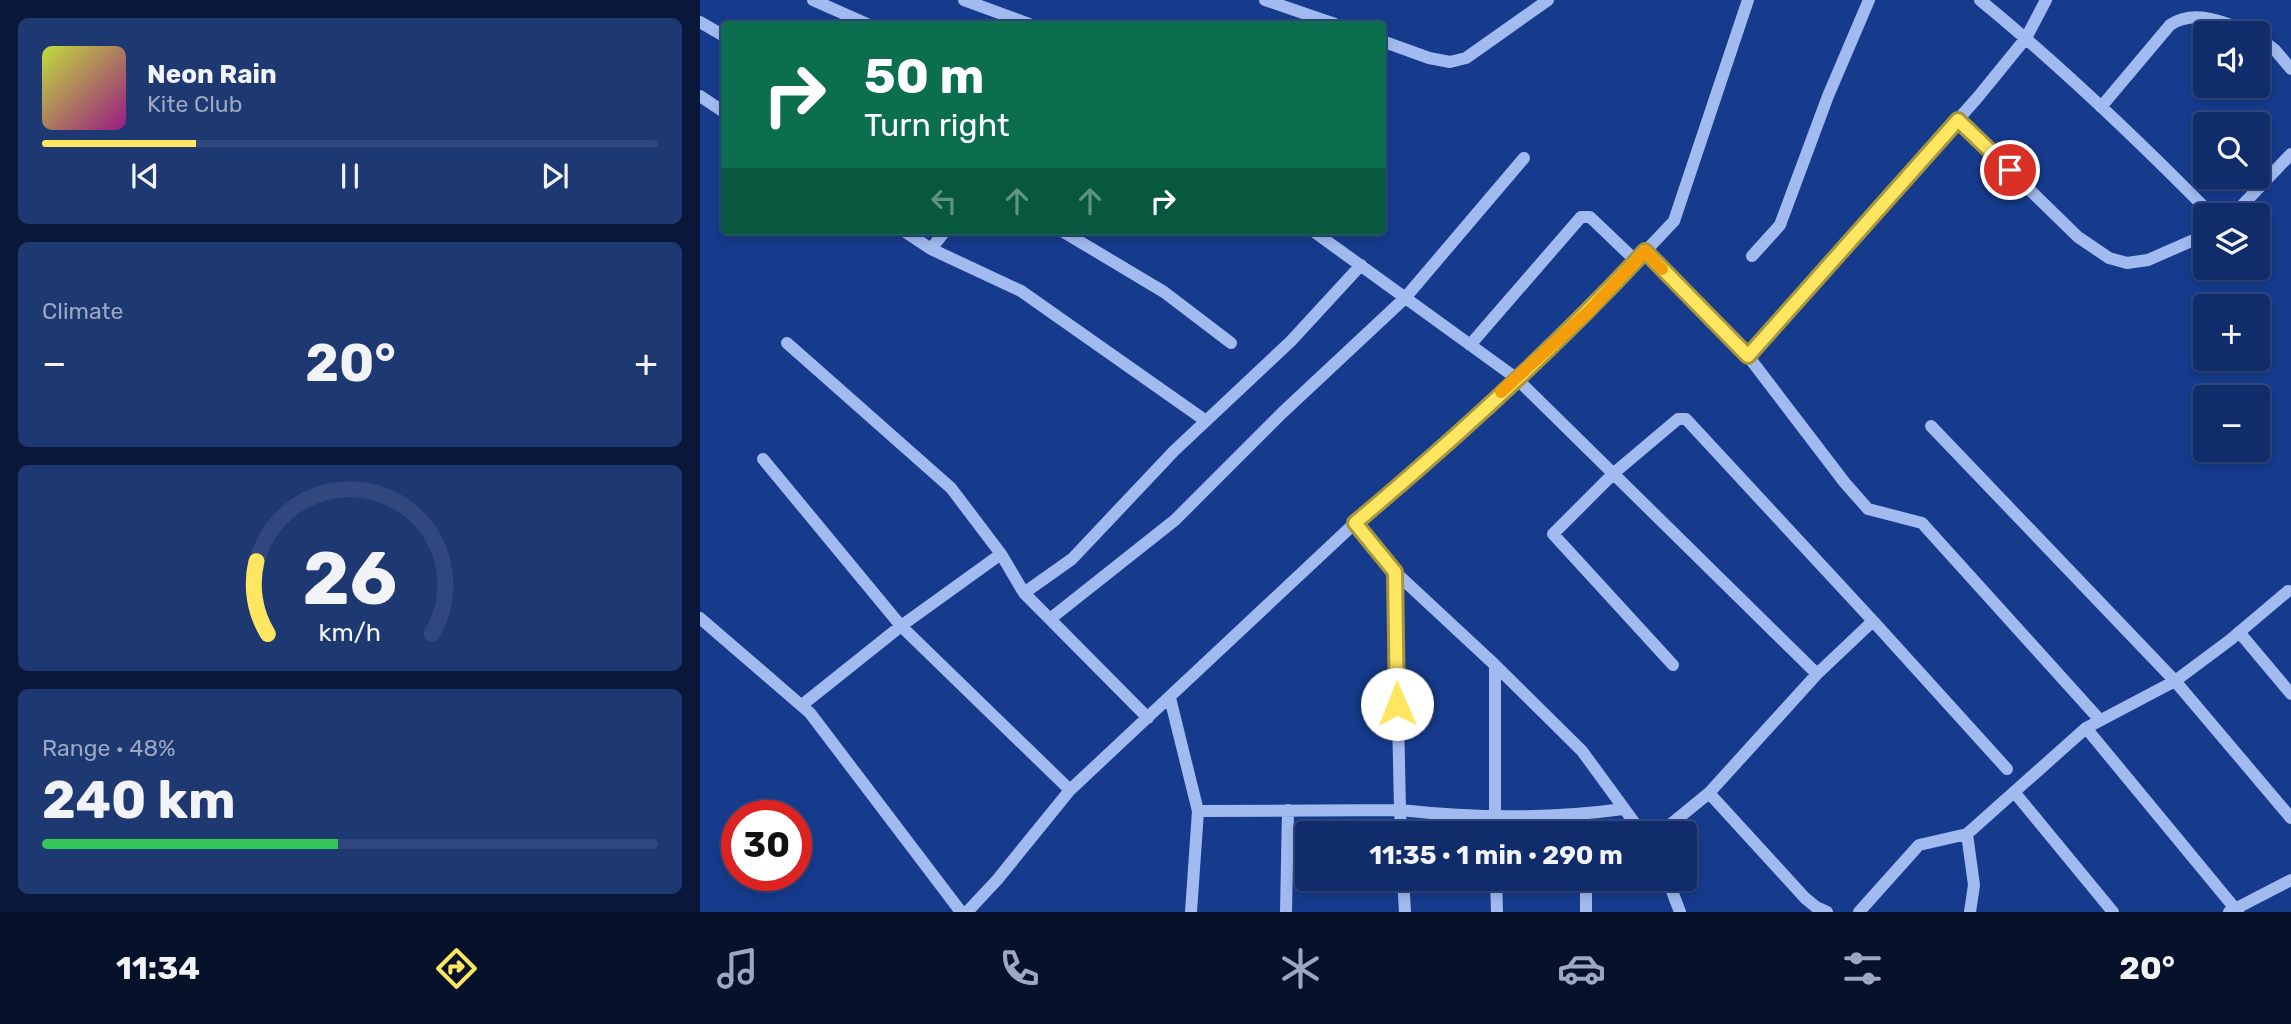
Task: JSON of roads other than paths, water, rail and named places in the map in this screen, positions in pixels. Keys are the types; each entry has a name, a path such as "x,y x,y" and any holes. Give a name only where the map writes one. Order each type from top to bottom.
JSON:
{"street":[{"path":"813,0 860,21"},
{"path":"964,0 1021,21"},
{"path":"1265,0 1326,21"},
{"path":"1386,42 1450,62 1466,58 1548,0"},
{"path":"967,912 997,880 1070,790 1355,523 1412,475 1589,311 1674,222 1748,0"},
{"path":"1752,256 1780,225 1828,96 1869,0"},
{"path":"1980,0 2101,107 2200,203"},
{"path":"1748,356 1958,120 2026,38 2046,0"},
{"path":"2101,107 2170,25 2181,18 2197,17 2223,21"},
{"path":"700,22 721,34"},
{"path":"2270,47 2291,69"},
{"path":"700,96 721,110"},
{"path":"1958,120 2078,237 2109,258 2127,263 2148,260 2193,240"},
{"path":"2245,203 2291,154"},
{"path":"1050,619 1175,520 1282,413 1405,298 1524,158"},
{"path":"1470,345 1581,217 1590,217 1636,261"},
{"path":"910,235 931,249 1021,291 1206,421"},
{"path":"931,249 942,235"},
{"path":"1069,235 1164,292 1231,344"},
{"path":"1329,235 1405,298 1516,378 1817,674"},
{"path":"1645,251 1748,356 1868,509 1922,523 2099,719"},
{"path":"1024,593 1072,559 1174,451 1291,341 1362,265"},
{"path":"787,343 951,488 1000,554 1024,593 1148,718"},
{"path":"1673,665 1553,534 1614,473 1678,419 1686,419 2007,769"},
{"path":"1931,426 2175,681 2291,818"},
{"path":"763,459 901,626 1070,790"},
{"path":"1355,523 1395,572 1583,751 1632,821"},
{"path":"802,705 901,626 1000,554"},
{"path":"1395,572 1400,821"},
{"path":"1859,912 1919,845 1967,834 2087,728 2099,719 2175,681 2288,591"},
{"path":"700,618 817,721 961,912"},
{"path":"1675,821 1709,793 1817,674 1873,621"},
{"path":"2239,632 2291,694"},
{"path":"1494,821 1495,665"},
{"path":"1170,698 1198,811 1191,912"},
{"path":"2087,728 2234,911 2291,880"},
{"path":"1709,793 1805,898 1827,912"},
{"path":"2015,793 2113,912"},
{"path":"1198,811 1400,810 1435,814 1494,815 1585,814 1623,809"},
{"path":"1286,912 1288,810"},
{"path":"1585,814 1585,821"},
{"path":"1967,834 1974,885 1970,912"},
{"path":"1404,891 1405,912"},
{"path":"1496,891 1497,912"},
{"path":"1586,891 1586,912"},
{"path":"1672,891 1680,912"}]}
